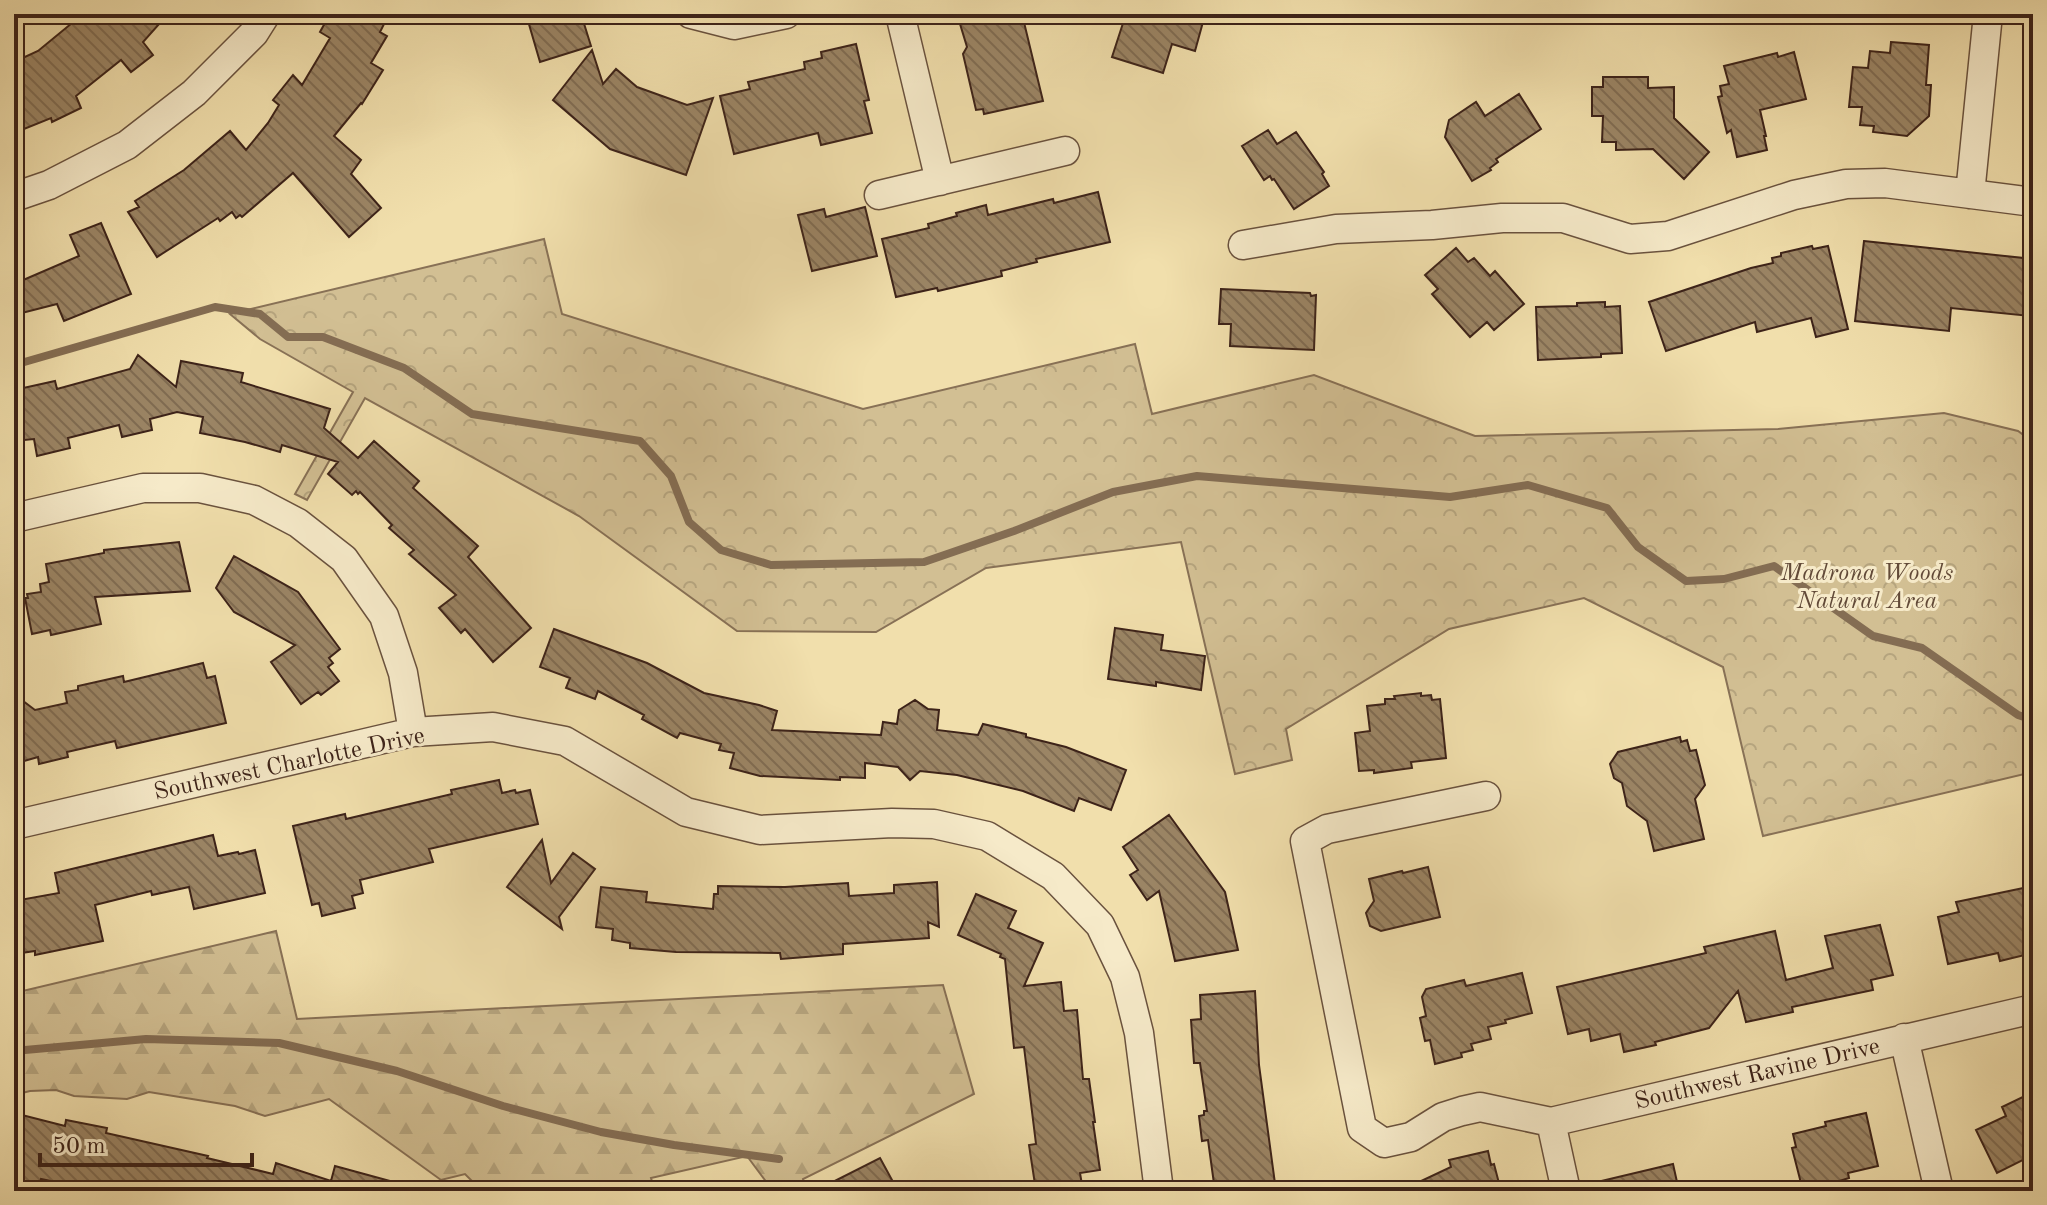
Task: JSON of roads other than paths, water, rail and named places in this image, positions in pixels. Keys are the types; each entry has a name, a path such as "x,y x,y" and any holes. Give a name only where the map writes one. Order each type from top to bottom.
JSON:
{"street":[{"path":"14,197 49,185 127,145 194,93 254,33 266,14"},
{"path":"691,14 734,25 786,14"},
{"path":"900,14 940,181"},
{"path":"1970,194 1988,14"},
{"path":"879,195 1065,151"},
{"path":"1243,245 1336,229 1502,218 1563,218 1630,239 1668,236 1794,195 1846,184 1885,183 2033,202"},
{"path":"14,518 143,488 200,488 254,500 298,523 344,559 384,616 403,673 413,732"},
{"name":"Southwest Charlotte Drive","path":"14,825 413,732 493,727 565,741 686,812 760,830 892,823 934,824 987,836 1053,876 1100,925 1125,977 1139,1033 1159,1191"},
{"path":"1486,796 1327,829 1305,841 1362,1128 1384,1143 1411,1137 1443,1117 1480,1107 1551,1122 1566,1191"},
{"name":"Southwest Ravine Drive","path":"1551,1122 2033,1009"},
{"path":"1904,1038 1939,1191"}],"waterway":[{"path":"14,365 215,307 260,314 288,337 323,337 404,368 472,414 640,441 671,476 689,522 721,550 771,565 924,562 1113,492 1197,476 1450,497 1528,485 1607,508 1638,547 1686,581 1724,579 1774,566 1873,636 1922,648 2018,715 2033,720"},
{"path":"14,1051 146,1039 279,1043 397,1071 503,1106 601,1132 779,1159"}],"park label":[{"name":"Madrona Woods Natural Area","path":"1867,586"}]}
